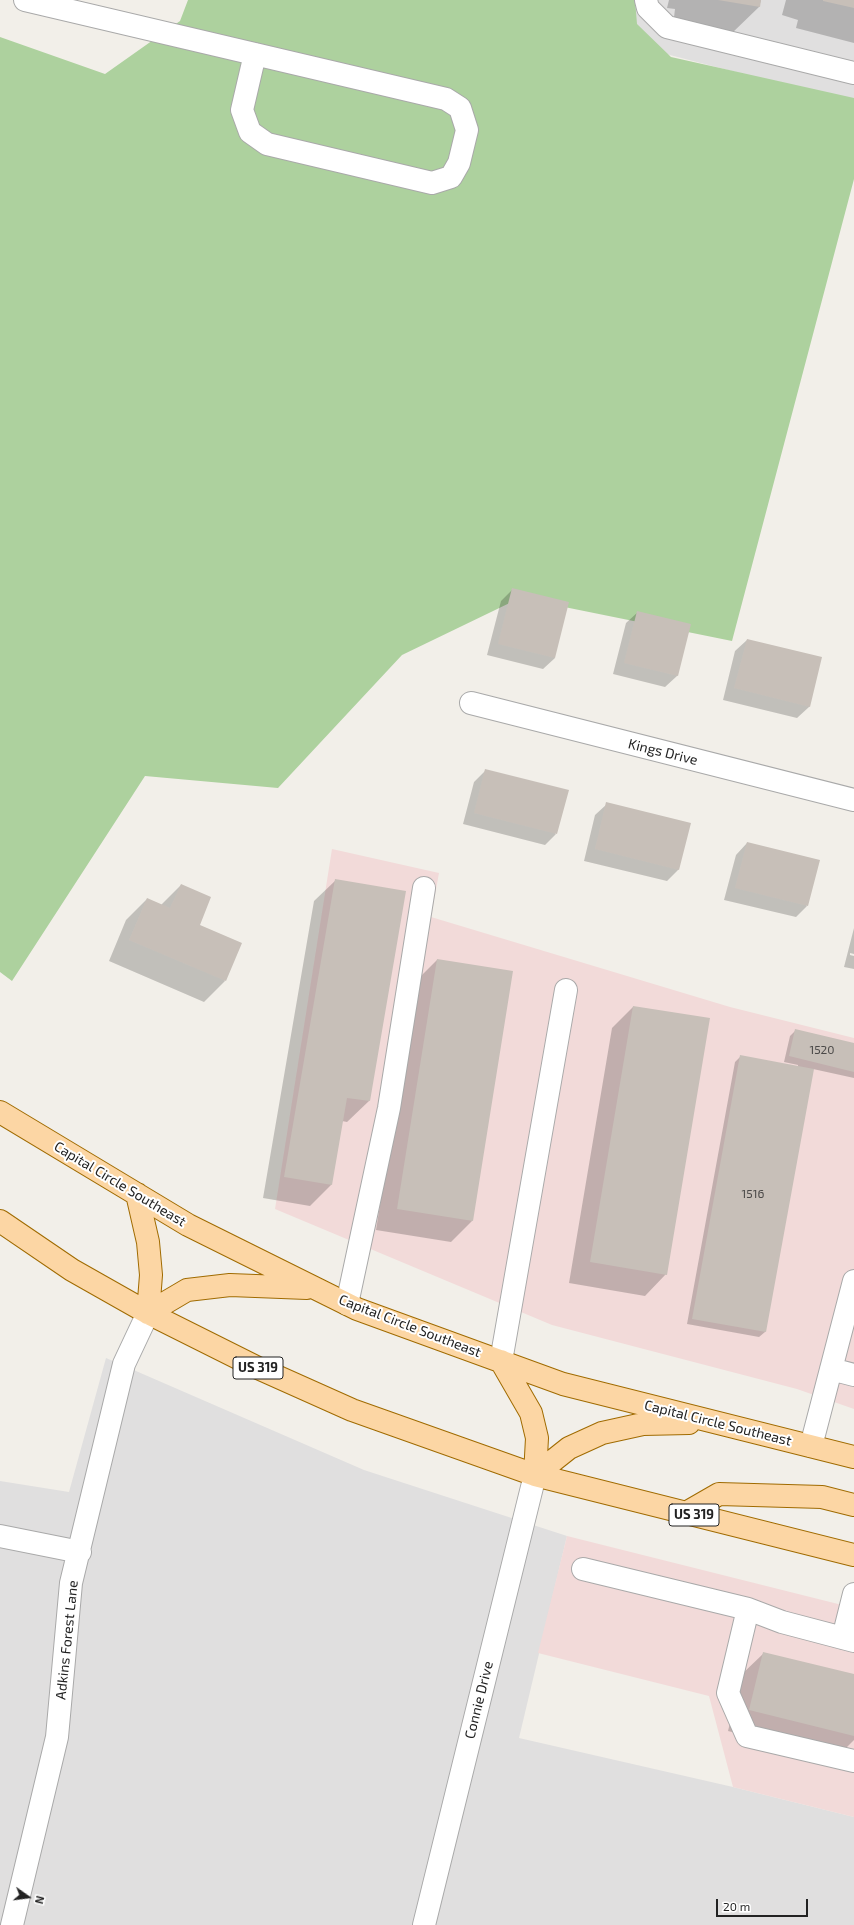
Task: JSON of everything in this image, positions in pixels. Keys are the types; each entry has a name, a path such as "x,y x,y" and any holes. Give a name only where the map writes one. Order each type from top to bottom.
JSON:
{"main road":[{"name":"Capital Circle Southeast","path":"0,1112 188,1225 347,1304 563,1384 854,1457"},
{"path":"137,1194 148,1242 151,1275 148,1313"},
{"name":"US 319","path":"0,1221 72,1270 148,1313 258,1368 352,1410 535,1475 854,1555"},
{"path":"148,1313 187,1290 230,1285 315,1288"},
{"path":"501,1361 531,1413 537,1438 535,1475"},
{"path":"535,1475 569,1448 602,1433 643,1424 714,1422"},
{"path":"686,1513 719,1494 822,1497 854,1505"}],"street":[{"path":"25,0 446,98 460,108 467,130 459,163 451,177 432,183 267,144 250,132 242,110 255,54"},
{"path":"646,0 648,8 667,27 854,73"},
{"name":"Kings Drive","path":"471,703 854,800"},
{"path":"347,1304 389,1108 424,888"},
{"path":"501,1361 566,990"},
{"path":"811,1446 854,1281"},
{"name":"Adkins Forest Lane","path":"12,1925 57,1737 71,1583 80,1552 124,1364 148,1313"},
{"path":"831,1368 854,1374"},
{"name":"Connie Drive","path":"424,1925 535,1475"},
{"path":"0,1536 80,1552"},
{"path":"583,1569 748,1610 782,1622 849,1639 854,1594"},
{"path":"748,1610 728,1693 747,1736 854,1761"}],"shaded area":[{"path":"606,0 854,0 854,103 601,37"},
{"path":"332,849 439,873 431,917 730,1007 854,1038 854,1409 797,1389 552,1325 275,1209"},
{"path":"106,1358 364,1470 567,1536 519,1738 733,1787 854,1817 854,1925 0,1925 0,1481 69,1492"},
{"path":"567,1536 854,1608 854,1817 733,1787 709,1696 538,1653"}],"green space":[{"path":"188,0 635,0 637,24 671,57 854,98 854,179 732,641 520,598 402,655 278,788 145,776 12,981 0,972 0,37 105,74 180,21"}],"building":[{"path":"718,0 761,0 760,7"},
{"path":"823,0 854,0 854,8 823,1"},
{"path":"512,588 569,602 555,658 498,644"},
{"path":"637,611 691,624 678,676 624,663"},
{"path":"747,639 822,657 810,707 734,688"},
{"path":"485,769 569,790 557,834 474,813"},
{"path":"606,802 691,823 679,870 595,849"},
{"path":"747,842 820,860 808,906 735,888"},
{"path":"335,879 406,891 370,1101 347,1098 332,1185 284,1177"},
{"path":"181,884 211,897 200,925 242,943 226,981 129,940 147,898 170,908"},
{"path":"437,959 513,971 473,1221 397,1209"},
{"path":"633,1006 710,1018 667,1275 590,1262"},
{"path":"795,1029 854,1043 854,1072 789,1056"},
{"path":"740,1055 814,1069 766,1332 692,1319"},
{"path":"763,1652 854,1674 854,1736 749,1710"}]}
